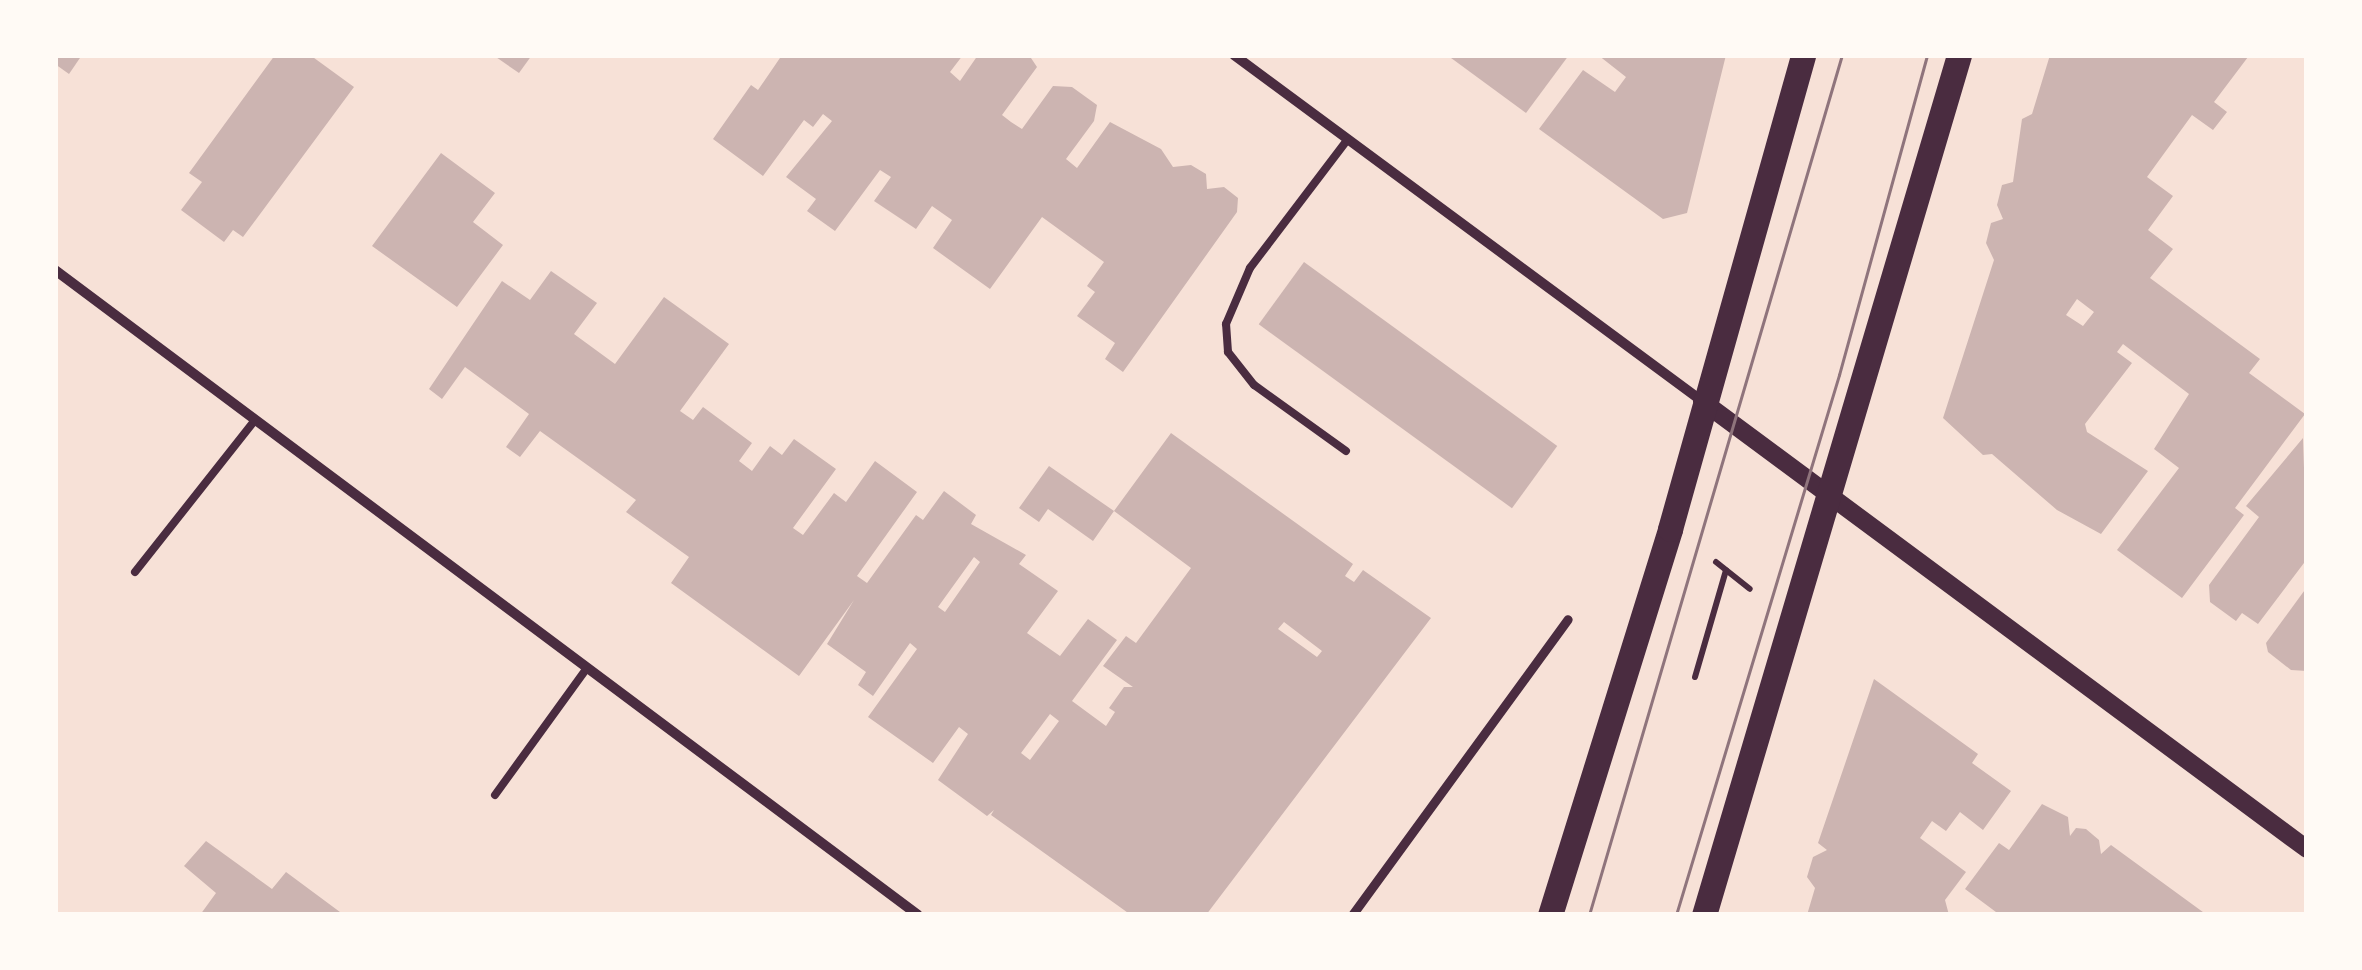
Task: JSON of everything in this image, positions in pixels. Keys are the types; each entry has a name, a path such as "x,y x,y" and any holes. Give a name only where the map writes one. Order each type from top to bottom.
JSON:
{"main road":[{"path":"1550,915 1670,529 1702,401 1803,55"},
{"path":"1704,915 1959,55"}],"street":[{"path":"1234,55 2307,849"},
{"path":"55,270 918,915"},
{"path":"1352,915 1568,619"}],"lane":[{"path":"1346,451 1254,385 1228,352 1226,324 1250,268 1348,139"},
{"path":"134,572 255,420"},
{"path":"494,794 587,668"}],"path":[{"path":"1716,562 1763,598"},
{"path":"1695,676 1726,570"}],"building":[{"path":"55,55 82,55 69,74 55,64"},
{"path":"275,55 310,55 354,87 243,237 233,230 224,242 181,210 202,182 189,173"},
{"path":"493,55 532,55 519,73"},
{"path":"782,55 963,55 950,72 960,81 978,55 1029,55 1037,67 1002,115 1011,122 1022,129 1053,86 1072,87 1097,105 1094,121 1066,159 1077,168 1110,122 1161,149 1173,167 1191,165 1206,174 1207,189 1224,187 1238,198 1237,212 1123,372 1105,359 1115,343 1077,316 1095,292 1087,286 1104,262 1042,217 990,289 933,248 952,220 932,206 916,229 874,201 891,177 880,170 835,231 807,211 816,199 786,177 832,121 823,114 813,127 804,120 763,176 713,139 751,85 758,90"},
{"path":"1447,55 1569,55 1526,113"},
{"path":"1598,55 1726,55 1687,213 1663,219 1539,129 1583,70 1615,92 1626,77"},
{"path":"2050,55 2248,57 2214,102 2227,112 2213,130 2192,115 2147,177 2173,196 2148,230 2173,249 2150,278 2260,359 2249,373 2305,414 2235,508 2244,515 2182,598 2117,550 2179,468 2154,449 2189,394 2123,344 2117,352 2132,363 2085,424 2087,432 2148,471 2101,534 2057,510 1992,454 1983,455 1943,418 1994,260 1986,243 1991,223 2003,219 1997,205 2002,185 2013,182 2022,119 2032,114","holes":["2077,299 2094,312 2083,326 2066,315"]},
{"path":"441,153 495,193 473,222 503,245 457,307 372,246"},
{"path":"1304,262 1557,446 1512,508 1259,324"},
{"path":"551,271 597,303 574,334 615,364 664,297 729,344 680,411 693,420 703,407 752,443 739,461 752,471 770,446 782,455 794,439 836,469 793,528 803,535 834,493 846,502 875,461 917,492 857,576 867,583 916,515 923,520 944,491 976,515 971,524 1026,555 1019,564 1058,591 1027,633 1060,656 1088,619 1117,640 1072,701 1106,726 1115,712 1109,708 1124,687 1133,687 1103,666 1126,636 1136,643 1191,568 1114,511 1171,433 1353,564 1345,576 1354,582 1363,570 1431,618 1206,915 1131,915 991,815 994,810 987,816 938,780 968,734 959,727 933,763 868,717 917,649 910,643 873,696 858,685 866,672 827,644 854,600 799,676 671,583 689,557 626,512 636,500 540,431 520,457 506,447 529,414 465,367 442,399 429,389 502,281 530,300","holes":["974,557 980,562 945,612 938,607","1284,622 1322,651 1317,657 1278,629","1050,714 1059,721 1030,760 1021,753"]},
{"path":"2303,438 2307,559 2258,624 2242,613 2236,621 2210,602 2209,585 2259,517 2246,506"},
{"path":"1049,466 1114,511 1093,541 1048,509 1039,522 1019,508"},
{"path":"2307,587 2307,671 2291,670 2268,652 2266,643"},
{"path":"1874,679 1978,754 1972,763 2011,791 1983,830 1960,812 1946,831 1932,821 1920,838 1966,872 1945,900 1949,915 1807,915 1815,888 1807,877 1813,857 1827,850 1818,843"},
{"path":"2042,804 2068,817 2070,836 2076,828 2086,829 2099,840 2101,854 2111,845 2207,915 2000,915 1965,889 1999,843 2009,850"},
{"path":"206,841 272,889 286,872 344,915 200,915 216,893 184,866"}],"tram line":[{"path":"1589,915 1842,55"},
{"path":"1676,915 1839,375 1927,55"}]}
